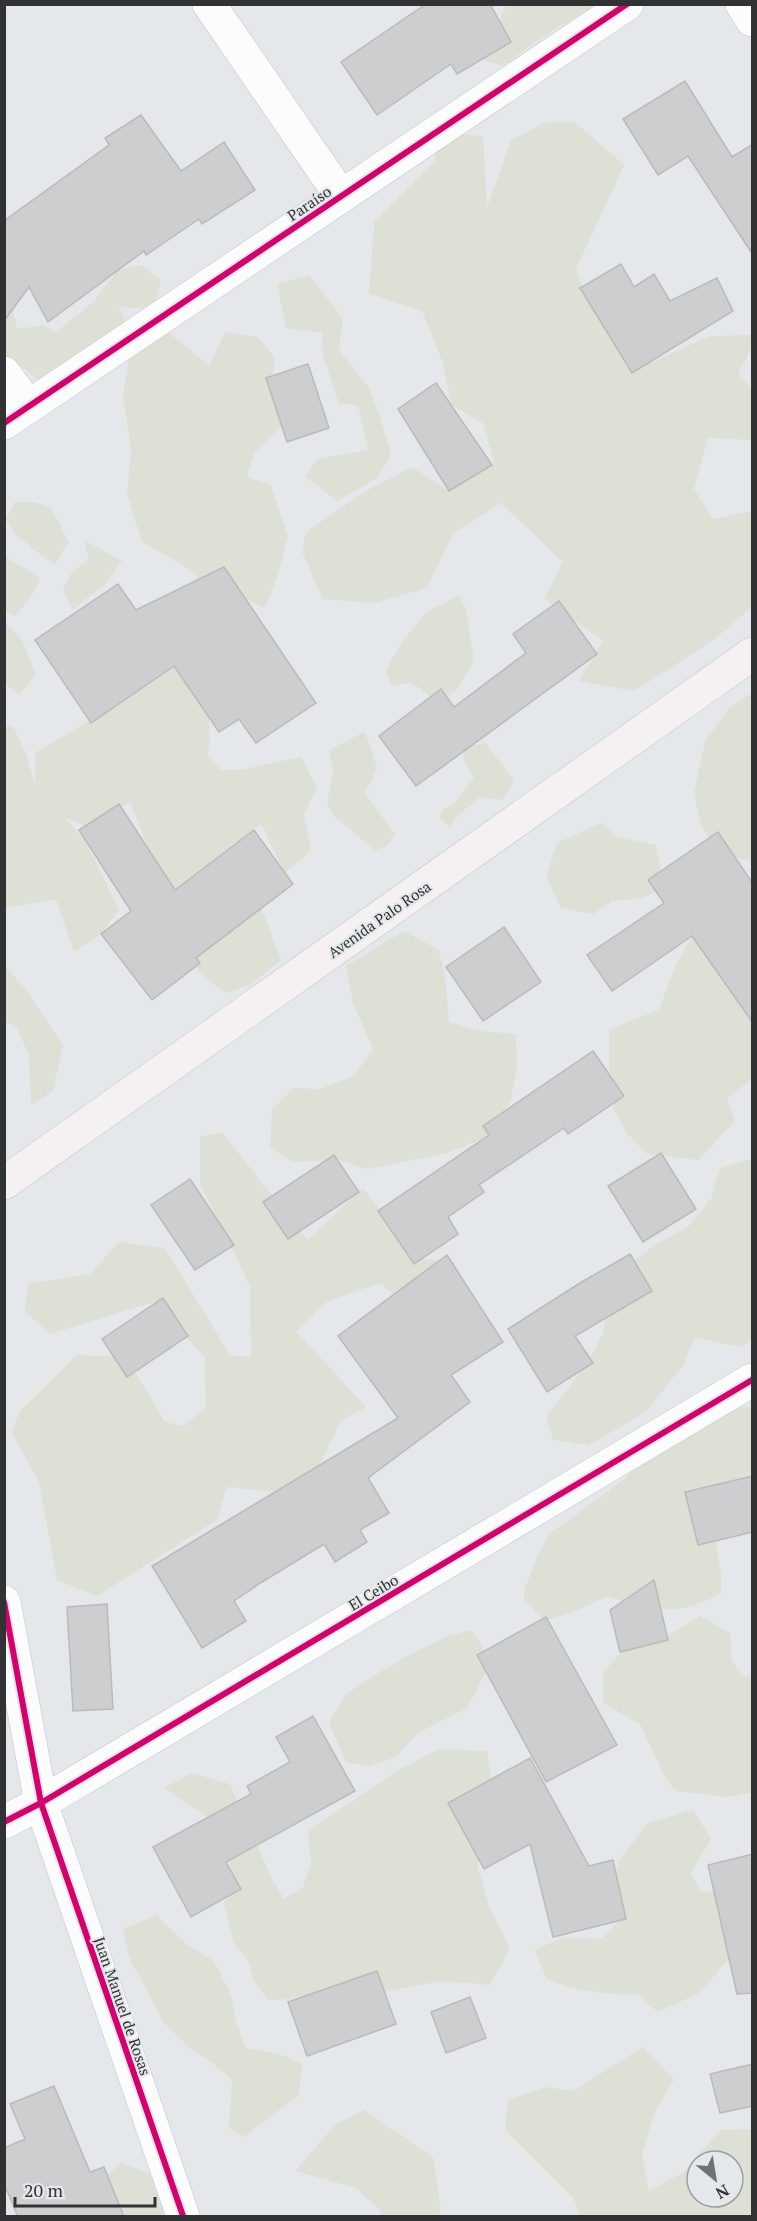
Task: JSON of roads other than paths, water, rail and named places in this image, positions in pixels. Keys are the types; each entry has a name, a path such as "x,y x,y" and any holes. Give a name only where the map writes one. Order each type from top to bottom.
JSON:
{"main road":[{"name":"Avenida Palo Rosa","path":"4,1184 753,654"}],"street":[{"path":"209,4 341,196"},
{"name":"Paraíso","path":"16,415 627,4"},
{"path":"742,4 753,20"},
{"path":"4,373 16,415"},
{"name":"El Ceibo","path":"4,1822 40,1803 753,1380"},
{"name":"Juan Manuel de Rosas","path":"4,1602 40,1803 183,2217"}]}
